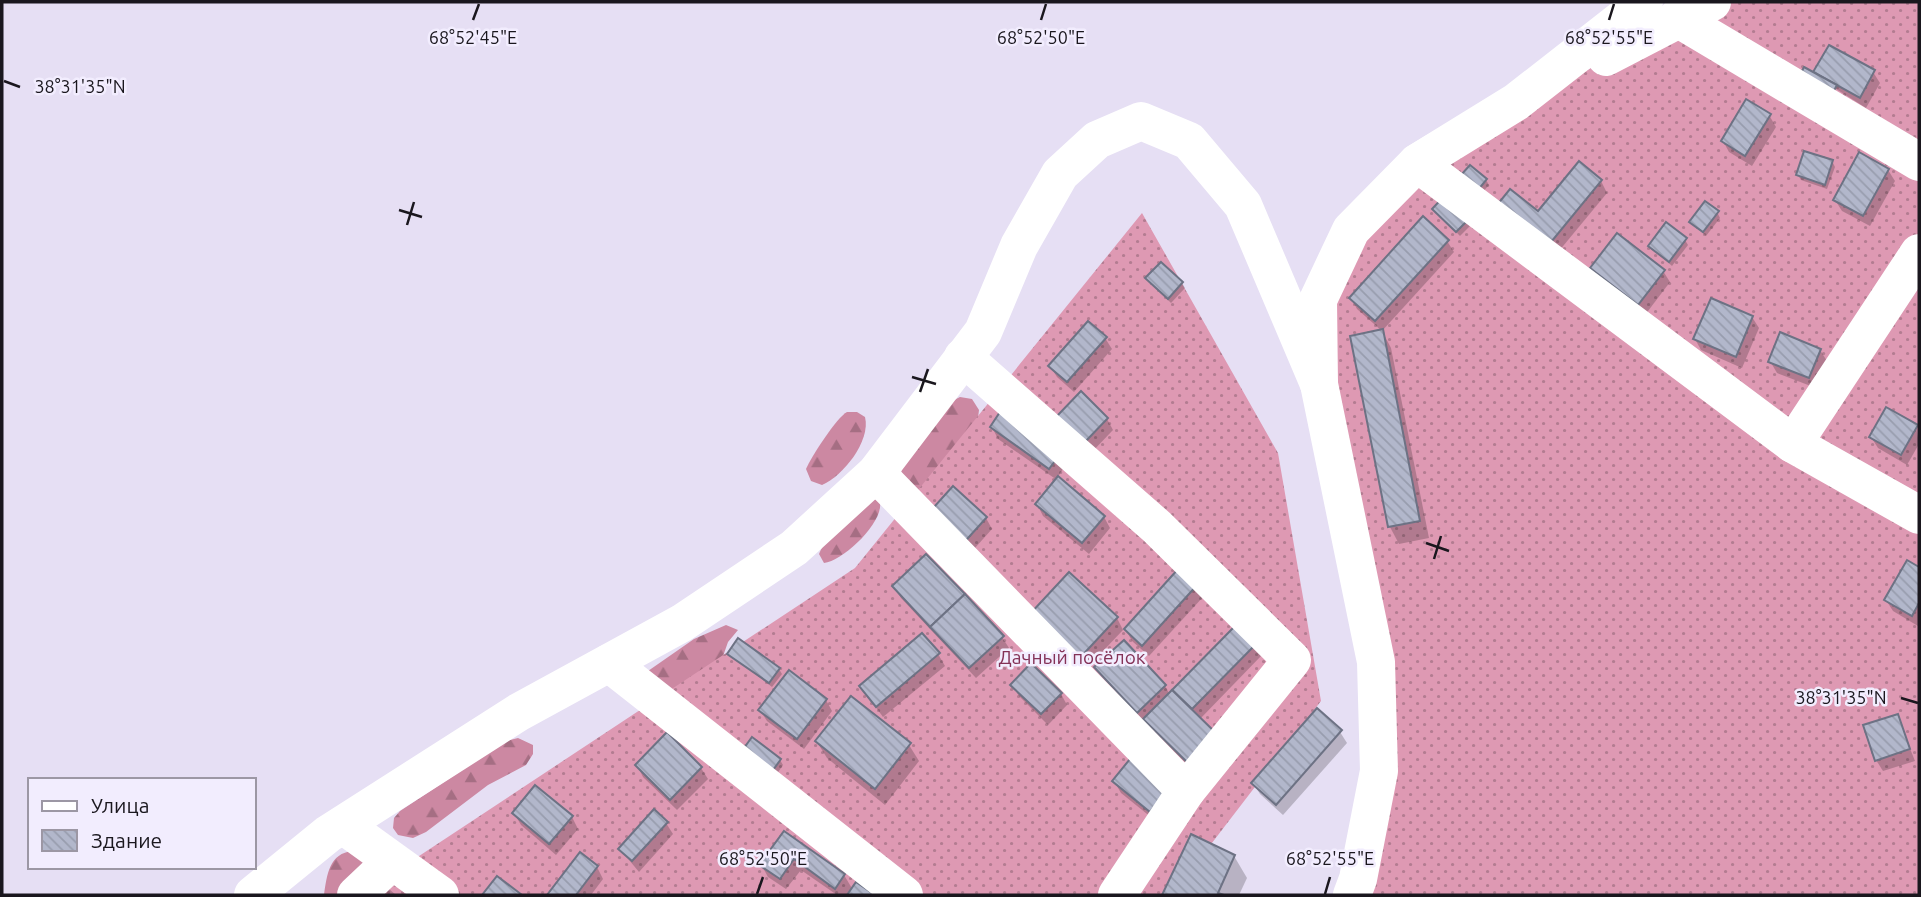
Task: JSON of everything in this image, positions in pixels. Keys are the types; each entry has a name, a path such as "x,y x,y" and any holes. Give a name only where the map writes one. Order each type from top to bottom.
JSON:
{"street":[{"path":"1352,895 1359,879 1379,771 1376,662 1319,384 1318,300 1351,230 1417,163 1660,10 1712,2"},
{"path":"1660,10 1919,162"},
{"path":"253,895 343,825 519,712 682,623 794,548 876,473 983,332 1019,246 1060,174 1097,140 1141,121 1189,141 1243,205 1319,384"},
{"path":"1417,163 1793,444 1919,515"},
{"path":"1793,444 1919,253"},
{"path":"963,357 1157,527 1292,660 1186,791 1117,895"},
{"path":"876,473 1186,791"},
{"path":"609,663 904,895"},
{"path":"343,825 440,895"},
{"path":"356,895 392,860"}],"green space":[{"path":"1712,2 1919,2 1919,895 1352,895 1379,771 1319,384 1351,230 1417,163"},
{"name":"Дачный посёлок","path":"1142,213 1278,453 1321,701 1172,895 360,895 855,568"},
{"path":"960,397 972,399 979,410 978,418 918,492 902,485 901,466 950,402"},
{"path":"847,412 857,412 865,417 866,426 860,447 846,466 830,480 822,485 811,481 806,469 809,463 831,429"},
{"path":"871,496 880,503 875,521 869,530 841,556 824,563 819,554 823,545"},
{"path":"726,625 738,630 728,642 721,662 727,735 648,671 694,639"},
{"path":"518,738 533,745 533,754 526,765 488,785 426,832 413,838 398,835 393,828 394,818 400,811 506,741"},
{"path":"353,851 374,857 341,895 324,895 328,873 334,861"}],"building":[{"path":"1829,45 1875,70 1860,98 1813,72"},
{"path":"1804,67 1837,85 1829,100 1796,82"},
{"path":"1746,99 1771,114 1745,156 1721,141"},
{"path":"1804,151 1833,160 1825,185 1796,175"},
{"path":"1859,152 1889,169 1863,216 1833,200"},
{"path":"1579,161 1602,180 1547,247 1497,205 1510,189 1538,211"},
{"path":"1470,165 1487,179 1478,190 1460,176"},
{"path":"1448,192 1472,216 1456,232 1432,209"},
{"path":"1705,201 1719,211 1703,232 1689,222"},
{"path":"1423,216 1449,240 1375,321 1349,298"},
{"path":"1666,222 1687,238 1669,262 1648,246"},
{"path":"1617,233 1665,270 1638,305 1590,268"},
{"path":"1161,262 1183,282 1168,299 1145,278"},
{"path":"1711,298 1753,316 1736,357 1693,339"},
{"path":"1088,321 1107,337 1067,382 1048,366"},
{"path":"1383,329 1420,521 1388,527 1350,336"},
{"path":"1780,332 1821,349 1809,378 1768,362"},
{"path":"1081,391 1108,418 1084,443 1057,416"},
{"path":"1886,407 1918,425 1901,455 1869,437"},
{"path":"1000,412 1060,454 1049,469 990,427"},
{"path":"1058,476 1105,516 1082,543 1035,504"},
{"path":"953,486 987,517 959,548 925,517"},
{"path":"926,554 965,594 930,627 892,586"},
{"path":"1907,560 1919,567 1919,603 1912,616 1884,600"},
{"path":"1179,568 1198,584 1142,646 1124,629"},
{"path":"1069,572 1118,617 1077,661 1029,615"},
{"path":"965,594 1004,636 969,668 930,627"},
{"path":"1237,624 1257,643 1192,709 1172,690"},
{"path":"922,633 940,653 876,707 859,686"},
{"path":"738,638 780,668 769,683 727,654"},
{"path":"1124,640 1166,685 1137,713 1094,667"},
{"path":"1031,663 1062,693 1041,714 1010,685"},
{"path":"789,670 827,699 797,739 758,710"},
{"path":"1172,690 1217,734 1188,763 1143,719"},
{"path":"851,696 911,743 875,789 815,741"},
{"path":"1317,708 1342,730 1276,805 1251,783"},
{"path":"1898,714 1910,749 1875,761 1863,725"},
{"path":"667,732 702,767 670,800 635,765"},
{"path":"752,737 781,759 768,777 739,755"},
{"path":"1130,759 1168,791 1150,812 1112,781"},
{"path":"535,785 573,816 549,844 512,813"},
{"path":"654,809 668,822 632,861 618,849"},
{"path":"784,831 845,874 835,889 794,859 780,879 759,865"},
{"path":"1191,834 1235,855 1218,893 1224,895 1162,895"},
{"path":"580,852 598,866 576,895 547,895"},
{"path":"497,876 522,895 482,895"},
{"path":"856,882 875,895 847,895"}]}
